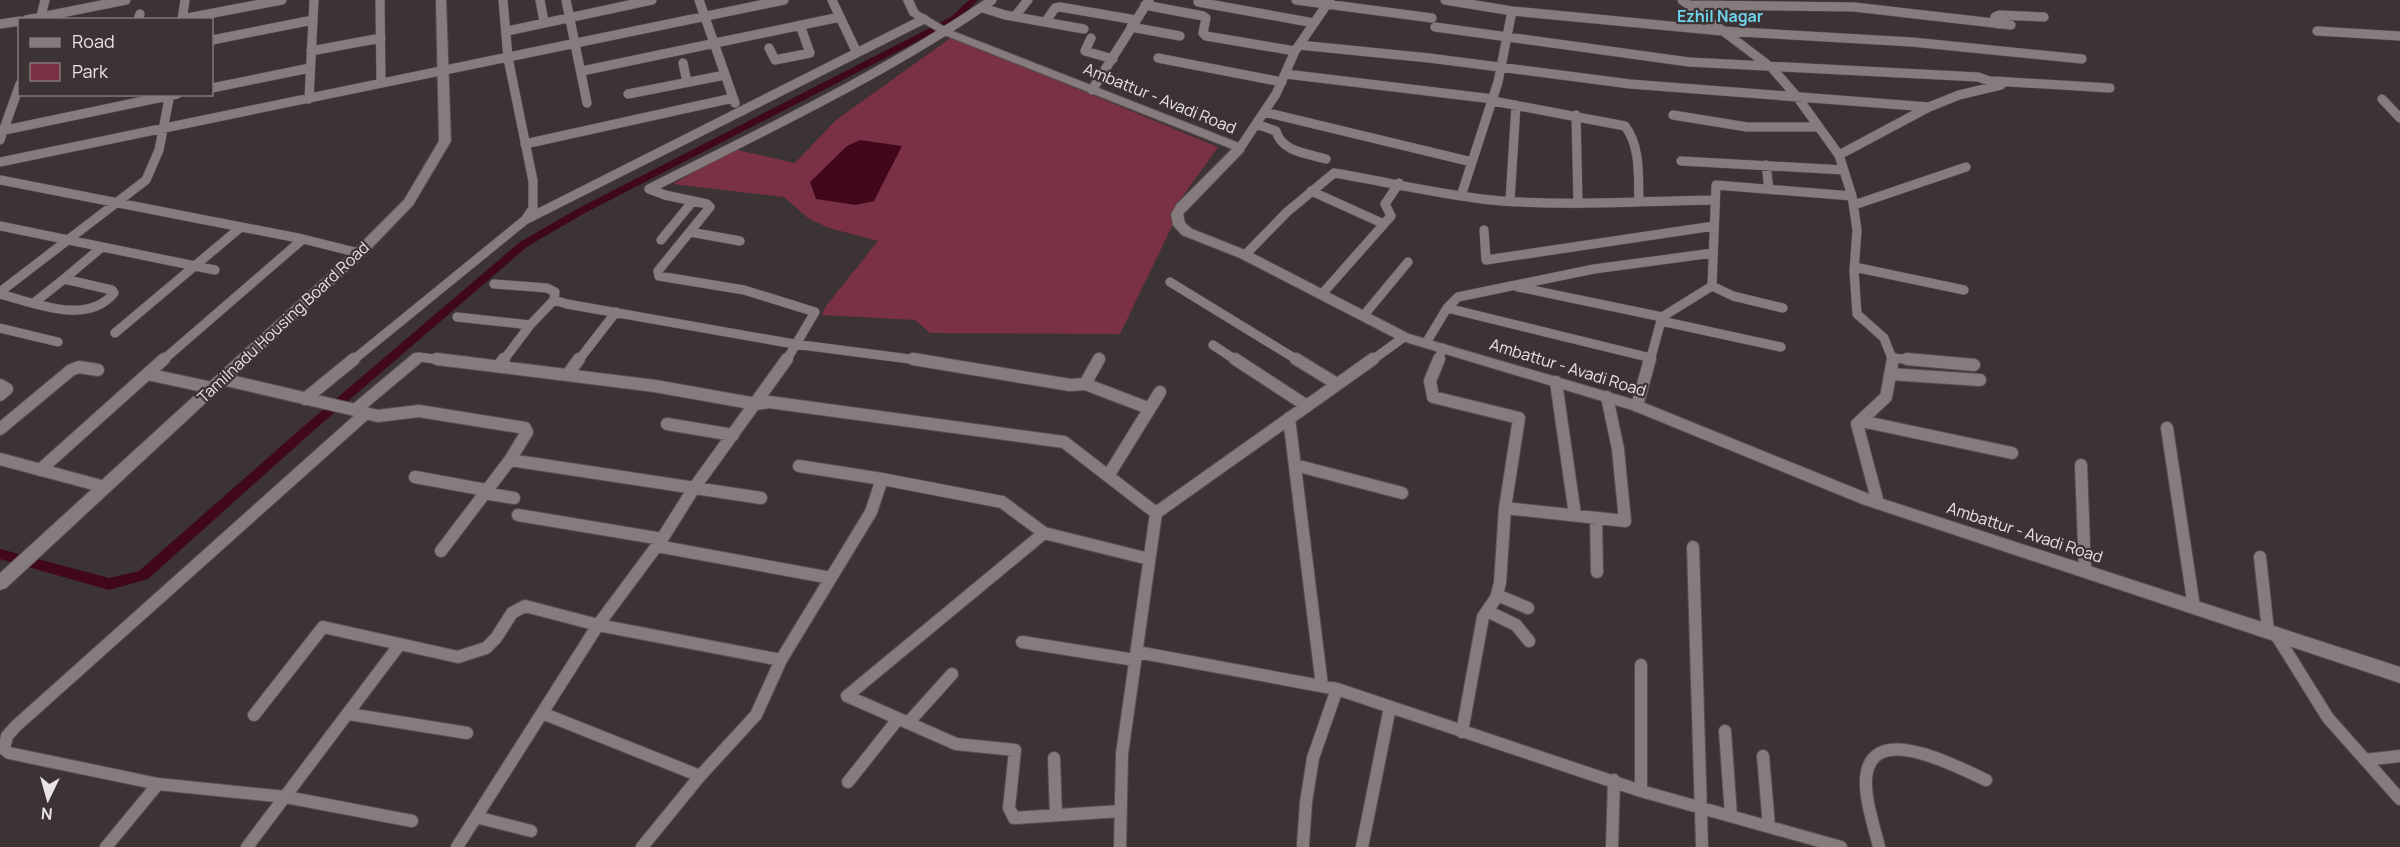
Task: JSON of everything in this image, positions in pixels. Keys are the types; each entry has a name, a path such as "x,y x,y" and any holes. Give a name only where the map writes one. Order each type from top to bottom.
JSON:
{"street":[{"path":"45,0 41,18 126,0"},
{"path":"182,18 185,0"},
{"path":"187,18 282,0"},
{"path":"309,99 314,0"},
{"path":"380,0 381,83"},
{"path":"503,0 508,58 533,190 533,208 525,220"},
{"path":"540,0 544,22"},
{"path":"566,0 582,70 586,103"},
{"path":"507,31 652,0"},
{"path":"699,0 738,111"},
{"path":"0,162 444,72 783,0"},
{"path":"832,0 856,52"},
{"path":"909,0 914,12 936,26"},
{"path":"305,399 525,220 856,52 936,26 983,8 992,0"},
{"path":"1016,15 1028,0"},
{"path":"1296,0 1328,2 1509,39 1689,62 1772,68 1929,74 1994,81 2110,88"},
{"path":"1445,0 1512,10 1722,31 1912,42 2082,59"},
{"name":"Tamilnadu Housing Board Road","path":"0,583 359,253 410,202 445,141 444,1"},
{"path":"1198,2 1314,23"},
{"path":"1240,148 1264,112 1298,48 1328,2"},
{"path":"1685,2 1854,7 2011,26"},
{"path":"1685,2 1772,68 1798,98 1839,155 1853,200 1857,230 1854,267 1857,314 1884,338 1893,358 1886,397 1857,424 1878,503"},
{"path":"1092,90 1147,3 1203,16 1206,18 1203,33 1206,36 1630,84 1929,107"},
{"path":"1046,21 1055,8 1060,7 1180,36"},
{"path":"983,8 1084,29"},
{"path":"1461,196 1502,68 1509,39 1512,10"},
{"path":"1998,24 1995,17 1999,15 2044,17"},
{"path":"582,70 840,17"},
{"path":"213,40 313,20"},
{"path":"0,24 18,21"},
{"path":"769,48 775,60 810,53 800,25"},
{"path":"457,847 598,625 659,543 694,488 779,372 815,312 744,290 659,276 658,271 710,207 650,189 803,110 936,26"},
{"name":"Ambattur - Avadi Road","path":"936,26 1240,148 1182,207 1177,217 1179,225 1187,231 1245,255 1404,337 1637,406 1878,503 2400,675"},
{"path":"2317,31 2400,36"},
{"path":"311,51 381,38"},
{"path":"1091,38 1084,51 1113,59"},
{"path":"1158,58 1284,78 1493,100 1625,126 1631,131 1638,160 1639,201"},
{"path":"683,63 687,82"},
{"path":"213,88 310,68"},
{"path":"628,93 725,75"},
{"path":"1839,155 1929,107 1959,95 2000,86 2000,83 1994,81"},
{"path":"0,140 18,89"},
{"path":"2,131 167,96"},
{"path":"0,293 146,180 152,170 172,96"},
{"path":"525,144 733,98"},
{"path":"2382,99 2400,118"},
{"path":"1510,201 1516,105"},
{"path":"1264,112 1472,162"},
{"path":"1576,115 1578,202"},
{"path":"1673,115 1748,127 1819,127"},
{"path":"1256,124 1276,131 1279,141 1285,147 1326,159"},
{"path":"1681,161 1844,170"},
{"path":"1766,165 1769,189"},
{"path":"1712,286 1716,185 1853,200 1966,167"},
{"path":"1245,255 1287,212 1334,173 1461,196 1510,201 1715,200"},
{"path":"0,180 303,239 359,253"},
{"path":"1322,294 1391,216 1385,204 1399,183"},
{"path":"1311,191 1384,224"},
{"path":"661,240 693,201"},
{"path":"0,226 215,270"},
{"path":"1484,230 1486,260 1714,226"},
{"path":"115,333 241,227"},
{"path":"690,232 740,241"},
{"path":"39,470 303,239"},
{"path":"35,302 102,247"},
{"path":"1426,344 1447,308 1458,297 1594,269 1713,253"},
{"path":"1364,315 1408,262"},
{"path":"1854,267 1964,290"},
{"path":"0,293 78,312 100,308 114,293 64,279"},
{"path":"1170,282 1337,384"},
{"path":"494,284 555,292 554,300 530,325 499,366"},
{"path":"1511,286 1781,346"},
{"path":"1712,286 1733,296 1783,308"},
{"path":"1637,406 1661,319 1712,286"},
{"path":"554,300 794,344 935,362 1071,385 1085,384 1148,408"},
{"path":"1447,308 1650,358"},
{"path":"568,374 616,312"},
{"path":"456,317 530,325"},
{"path":"0,328 58,342"},
{"path":"1120,847 1122,754 1156,513 1404,337"},
{"path":"1213,345 1307,406"},
{"path":"1443,348 1430,381 1433,397 1519,418 1505,508 1500,583 1497,595 1483,617 1462,732"},
{"path":"412,821 286,797 158,784 9,753 4,749 4,742 23,720 356,411 419,357 568,374 756,404 769,402 1064,442 1156,513"},
{"path":"1893,358 1974,365"},
{"path":"1085,384 1099,359"},
{"path":"0,429 71,370 79,367 98,370"},
{"path":"147,374 217,383 356,411 388,415 419,411 525,428 527,432 510,460 441,551"},
{"path":"1890,374 1980,380"},
{"path":"1556,382 1575,515"},
{"path":"0,385 7,389 0,395"},
{"path":"1108,476 1160,392"},
{"path":"1505,508 1625,521 1618,449 1606,397"},
{"path":"1289,418 1322,686"},
{"path":"1861,421 2012,453"},
{"path":"667,424 733,435"},
{"path":"2167,428 2194,607"},
{"path":"0,459 105,487"},
{"path":"510,460 761,498"},
{"path":"1295,465 1402,493"},
{"path":"2081,465 2085,571"},
{"path":"799,466 882,478 1002,502 1044,533 1149,559"},
{"path":"415,477 514,498"},
{"path":"642,847 700,776 756,715 781,660 871,512 882,478"},
{"path":"518,515 831,578"},
{"path":"1596,518 1597,572"},
{"path":"1044,533 847,696 956,744 1015,750 1009,808 1014,818 1121,811"},
{"path":"1693,547 1702,847"},
{"path":"2260,557 2271,632 2328,718 2400,799"},
{"path":"1497,595 1528,608"},
{"path":"254,715 322,627 458,657 489,647 514,610 525,606 598,625 781,660"},
{"path":"1487,611 1511,620 1522,628 1529,641"},
{"path":"1022,642 1136,656 1337,689 1462,732 1614,780 1641,791 1841,847"},
{"path":"247,847 400,644"},
{"path":"1641,664 1641,791"},
{"path":"848,782 903,721 952,674"},
{"path":"1303,845 1305,802 1313,758 1337,689"},
{"path":"1362,847 1390,707"},
{"path":"542,713 700,776"},
{"path":"349,714 467,733"},
{"path":"1725,731 1731,815"},
{"path":"1879,847 1866,778 1869,762 1878,751 1883,748 1900,748 1918,752 1986,780"},
{"path":"1763,756 1769,826"},
{"path":"2365,760 2400,756"},
{"path":"1054,758 1056,815"},
{"path":"1612,847 1614,780"},
{"path":"106,847 158,784"},
{"path":"476,818 531,831"}],"green space":[{"path":"952,37 1218,147 1175,207 1175,220 1120,334 930,333 915,320 822,315 826,306 878,241 829,228 808,218 784,197 673,184 733,149 795,163 836,120"}],"shaded area":[{"path":"860,140 902,146 874,201 856,205 816,199 810,182 847,146"}],"waterway":[{"path":"0,554 109,584 143,575 308,429 524,244 581,211 954,19 974,0"}],"district":[{"name":"Ezhil Nagar","path":"1720,16"}]}
